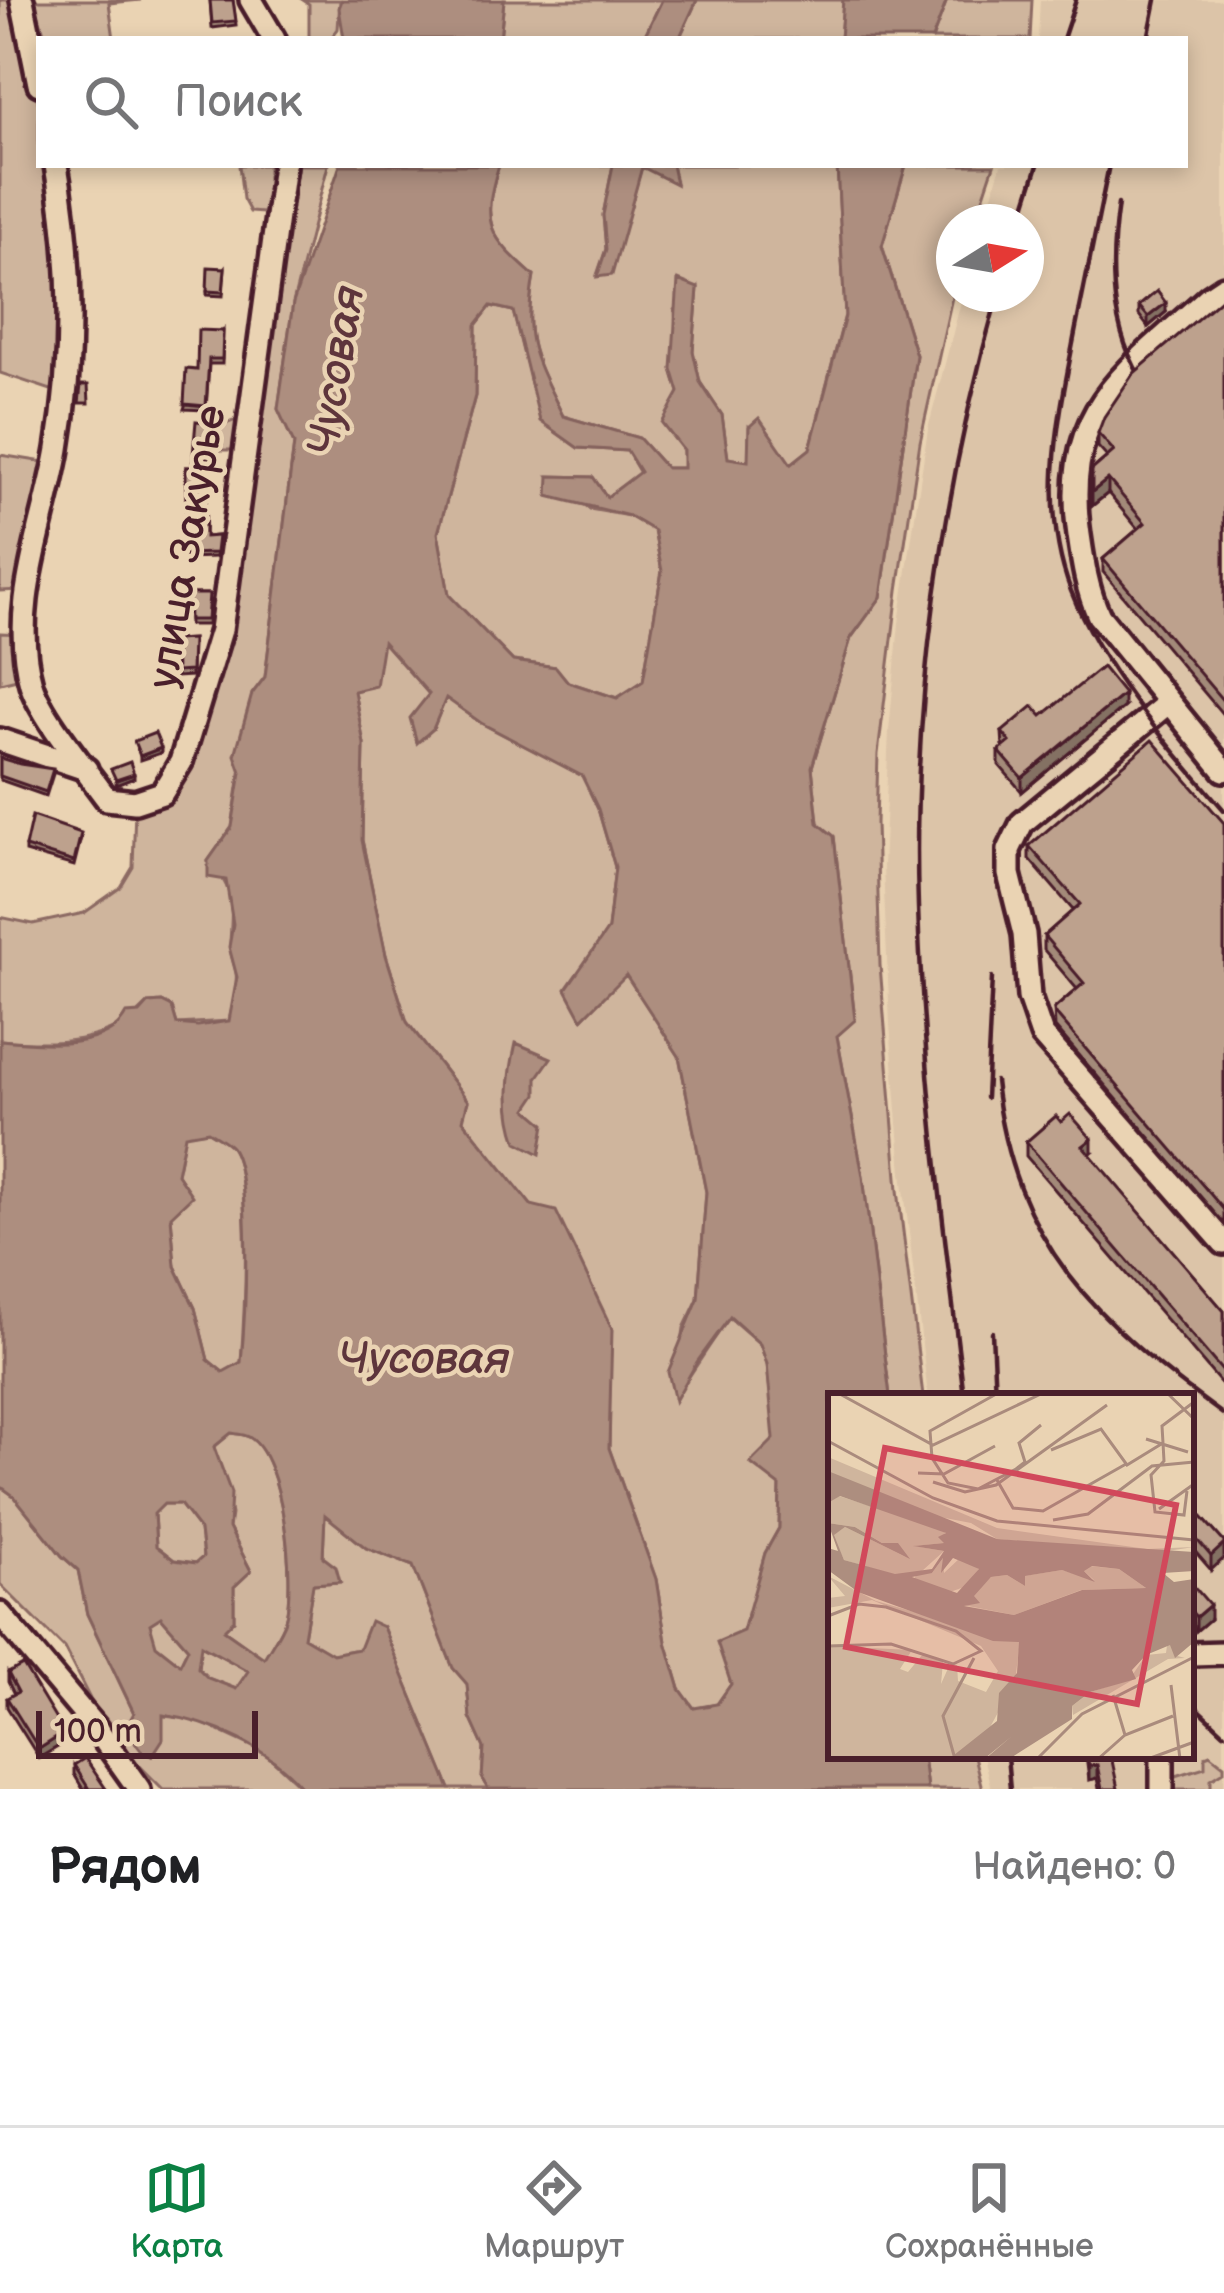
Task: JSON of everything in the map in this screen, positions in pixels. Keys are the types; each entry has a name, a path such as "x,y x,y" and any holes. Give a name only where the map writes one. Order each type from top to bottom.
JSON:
{"street":[{"path":"22,0 36,69"},
{"path":"251,0 272,36"},
{"name":"улица Закурье","path":"56,168 70,261 69,328 58,448 34,543 24,654 33,691 107,799 135,802 162,793 181,762 221,631 284,168"},
{"path":"1224,287 1103,396 1084,435 1075,507 1092,600 1111,632 1224,770"},
{"path":"1168,703 1022,823 1009,850 1009,874 1026,950 1029,997 1042,1035 1224,1243"},
{"path":"0,740 86,769"},
{"path":"0,1614 95,1727 139,1789"},
{"path":"0,1652 23,1639"},
{"path":"1194,1654 1224,1653"}],"shaded area":[{"path":"0,0 16,0 36,92 36,168 52,168 66,255 57,392 0,373"},
{"path":"34,0 141,0 109,3 114,36 45,36"},
{"path":"303,0 340,0 338,29 332,36 309,36 309,4"},
{"path":"504,0 662,0 644,36 500,36"},
{"path":"697,0 843,0 840,36 680,36"},
{"path":"947,0 1032,0 1030,36 933,36"},
{"path":"1040,0 1224,0 1224,1789 991,1789 984,1759 1194,1759 1194,1393 928,1393 902,1172 883,868 899,623 928,429 958,312 1044,312 1044,204 989,204 1000,168 1188,168 1188,36 1038,36"},
{"path":"239,168 268,168 268,201 263,213 250,212 243,199"},
{"path":"297,168 327,168 293,303 278,409 294,444 265,677 252,694 232,827 208,861 224,880 230,898 230,947 236,978 229,1021 177,1024 172,1007 149,1003 117,1027 80,1039 0,1040 0,917 33,924 84,913 121,887 133,867 135,808 196,734"},
{"path":"498,168 612,168 603,215 606,249 597,275 611,275 641,168 676,182 673,168 837,168 845,315 810,449 790,465 749,427 749,461 728,459 722,415 700,382 693,351 698,288 675,310 672,369 679,392 684,468 666,468 639,438 563,416 534,349 530,317 534,276 498,239 490,202"},
{"path":"905,168 993,168 981,204 936,204 936,312 949,312 920,442 878,754 880,965 898,1190 923,1393 890,1393 863,1176 837,1036 855,1020 834,837 818,823 812,767 851,638 881,597 916,355 882,245"},
{"path":"491,306 513,311 541,421 578,448 627,451 640,473 607,497 593,477 550,476 590,509 629,516 654,530 662,571 643,682 617,698 568,682 555,667 513,661 449,595 438,533 475,396 476,325"},
{"path":"236,420 241,427 240,443 233,450 215,450 217,427"},
{"path":"0,455 50,463 21,590 0,591"},
{"path":"0,633 21,634 21,678 0,683"},
{"path":"382,641 429,694 433,729 446,697 481,723 583,776 615,867 608,929 567,990 583,1018 626,974 679,1056 706,1192 698,1299 684,1328 674,1399 729,1317 760,1344 767,1364 780,1485 779,1528 765,1553 731,1684 717,1704 694,1709 680,1689 666,1642 656,1579 609,1448 611,1329 531,1205 462,1119 468,1101 407,1022 386,955 362,840 364,744 354,691 375,685"},
{"path":"208,1131 231,1147 238,1163 245,1218 241,1363 223,1373 208,1360 195,1308 175,1266 171,1215 191,1196 177,1174 185,1134"},
{"path":"231,1433 249,1437 261,1449 271,1468 284,1521 289,1577 286,1617 264,1659 224,1630 234,1620 234,1587 251,1571 229,1528 231,1514 214,1447"},
{"path":"0,1486 78,1570 87,1614 134,1713 193,1719 264,1752 304,1789 163,1789 124,1750 64,1648 0,1584"},
{"path":"164,1504 180,1504 200,1530 203,1557 196,1563 174,1560 156,1546 154,1513"},
{"path":"325,1514 366,1548 413,1566 453,1668 467,1684 470,1717 484,1748 482,1779 488,1789 450,1789 383,1627 359,1649 332,1654 304,1637 313,1584 340,1582 323,1558"},
{"path":"161,1617 188,1648 180,1665 155,1645 149,1623"},
{"path":"200,1645 249,1671 236,1689 207,1678 198,1668"},
{"path":"1210,1754 1224,1765 1224,1771 1211,1779 1211,1789 1174,1789 1176,1776 1205,1767 1205,1756"},
{"path":"923,1759 975,1759 982,1789 927,1789"}],"water":[{"path":"342,0 504,0 500,36 344,36"},
{"path":"662,0 697,0 680,36 644,36"},
{"path":"843,0 947,0 933,36 840,36"},
{"name":"Чусовая","path":"339,168 498,168 490,202 493,228 507,250 534,276 530,317 534,349 563,416 639,438 666,468 683,468 683,450 662,423 679,392 672,369 678,280 698,288 693,351 700,382 722,415 728,458 748,461 749,427 759,418 791,464 810,449 845,316 837,168 905,168 882,246 916,355 881,597 851,638 812,767 818,823 834,836 855,1020 837,1036 863,1176 890,1393 828,1393 828,1759 923,1759 927,1789 488,1789 482,1779 484,1748 470,1717 467,1684 453,1668 413,1566 366,1548 325,1515 323,1557 336,1567 340,1582 313,1584 304,1637 333,1654 359,1649 370,1621 383,1627 450,1789 304,1789 275,1762 240,1740 163,1715 163,1739 152,1756 143,1753 125,1729 134,1713 87,1614 78,1570 0,1486 0,1040 87,1040 103,1035 126,1014 140,1013 149,1003 172,1007 177,1024 229,1021 237,977 229,947 233,924 226,880 208,877 208,861 232,827 241,772 235,755 252,694 265,677 294,444 278,409 293,303","holes":["491,306 513,311 540,421 578,448 627,451 640,472 607,497 593,477 549,476 548,496 629,516 654,531 662,571 643,681 617,698 568,682 556,667 513,661 449,595 438,533 475,396 476,325","383,642 429,694 410,718 417,743 433,729 446,698 481,723 582,776 598,809 615,867 608,929 566,989 582,1019 626,975 679,1056 706,1192 698,1299 668,1372 675,1401 730,1317 760,1344 767,1364 774,1439 750,1463 780,1486 779,1528 765,1553 743,1631 717,1642 731,1684 717,1704 694,1708 680,1689 666,1642 656,1579 609,1448 612,1329 556,1211 531,1205 463,1120 468,1101 407,1022 386,955 362,840 364,744 354,691 376,686","208,1131 231,1147 238,1163 245,1218 243,1343 241,1362 223,1372 208,1360 195,1308 175,1266 171,1216 192,1196 177,1174 185,1135","231,1433 249,1437 271,1468 278,1493 287,1549 288,1600 286,1617 264,1658 224,1630 234,1620 234,1587 251,1571 229,1528 231,1493 214,1447","164,1504 180,1504 200,1530 203,1557 196,1563 174,1560 156,1546 154,1514","161,1617 188,1648 180,1664 156,1645 150,1624","201,1645 248,1671 236,1689 208,1678 198,1668"]},
{"path":"612,168 642,168 612,275 597,277 606,249 603,215"},
{"path":"644,168 673,168 676,184"},
{"path":"516,1043 551,1058 537,1078 537,1094 527,1109 545,1124 540,1154 517,1142 513,1130 509,1093"}],"building":[{"path":"210,0 233,0 236,21 212,23"},
{"path":"208,267 225,268 223,292 207,291"},
{"path":"1157,291 1166,303 1148,317 1139,306"},
{"path":"1224,296 1224,702 1103,559 1145,523 1108,479 1092,492 1092,470 1114,451 1098,433 1133,374"},
{"path":"198,330 223,331 222,359 209,359 206,406 184,404 186,369 197,370"},
{"path":"81,385 88,385 89,403 79,403"},
{"path":"196,421 217,423 214,456 207,456 205,537 218,536 216,553 186,554 186,467 192,467"},
{"path":"188,594 209,594 207,620 189,620"},
{"path":"192,639 191,671 176,672 175,640"},
{"path":"1102,667 1124,694 1022,778 999,751 1010,742 1002,732 1033,706 1042,716"},
{"path":"155,733 161,748 140,756 134,741"},
{"path":"1152,740 1224,823 1224,1210 1055,1013 1084,983 1044,936 1080,904 1029,846"},
{"path":"0,758 53,769 46,792 0,776"},
{"path":"130,762 134,774 116,780 111,769"},
{"path":"32,816 81,833 74,862 25,847"},
{"path":"1070,1114 1092,1139 1083,1146 1224,1311 1224,1373 1026,1142 1056,1116 1061,1122"},
{"path":"1194,1508 1224,1542 1211,1556 1194,1536"},
{"path":"1194,1586 1210,1605 1194,1615"},
{"path":"23,1665 64,1733 39,1749 7,1698 18,1692 8,1673"},
{"path":"85,1758 106,1789 89,1789 74,1765"},
{"path":"1087,1759 1112,1759 1118,1789 1102,1789 1097,1765 1089,1766"}],"railway":[{"path":"1064,36 1076,0"},
{"path":"1149,36 1156,0"},
{"path":"1026,204 1037,168"},
{"path":"1108,168 1058,427 1055,526 1071,591 1101,650 1159,734 1224,810"},
{"path":"1118,204 1113,255 1116,306 1129,354 1155,398"},
{"path":"964,1393 929,1091 917,830 935,597 961,443 993,312"},
{"path":"986,1098 992,978"},
{"path":"995,1081 1005,1138 1021,1189 1069,1275 1137,1347 1224,1415"},
{"path":"992,1332 995,1393"},
{"path":"1194,1705 1224,1733"},
{"path":"1007,1759 1010,1789"}]}
